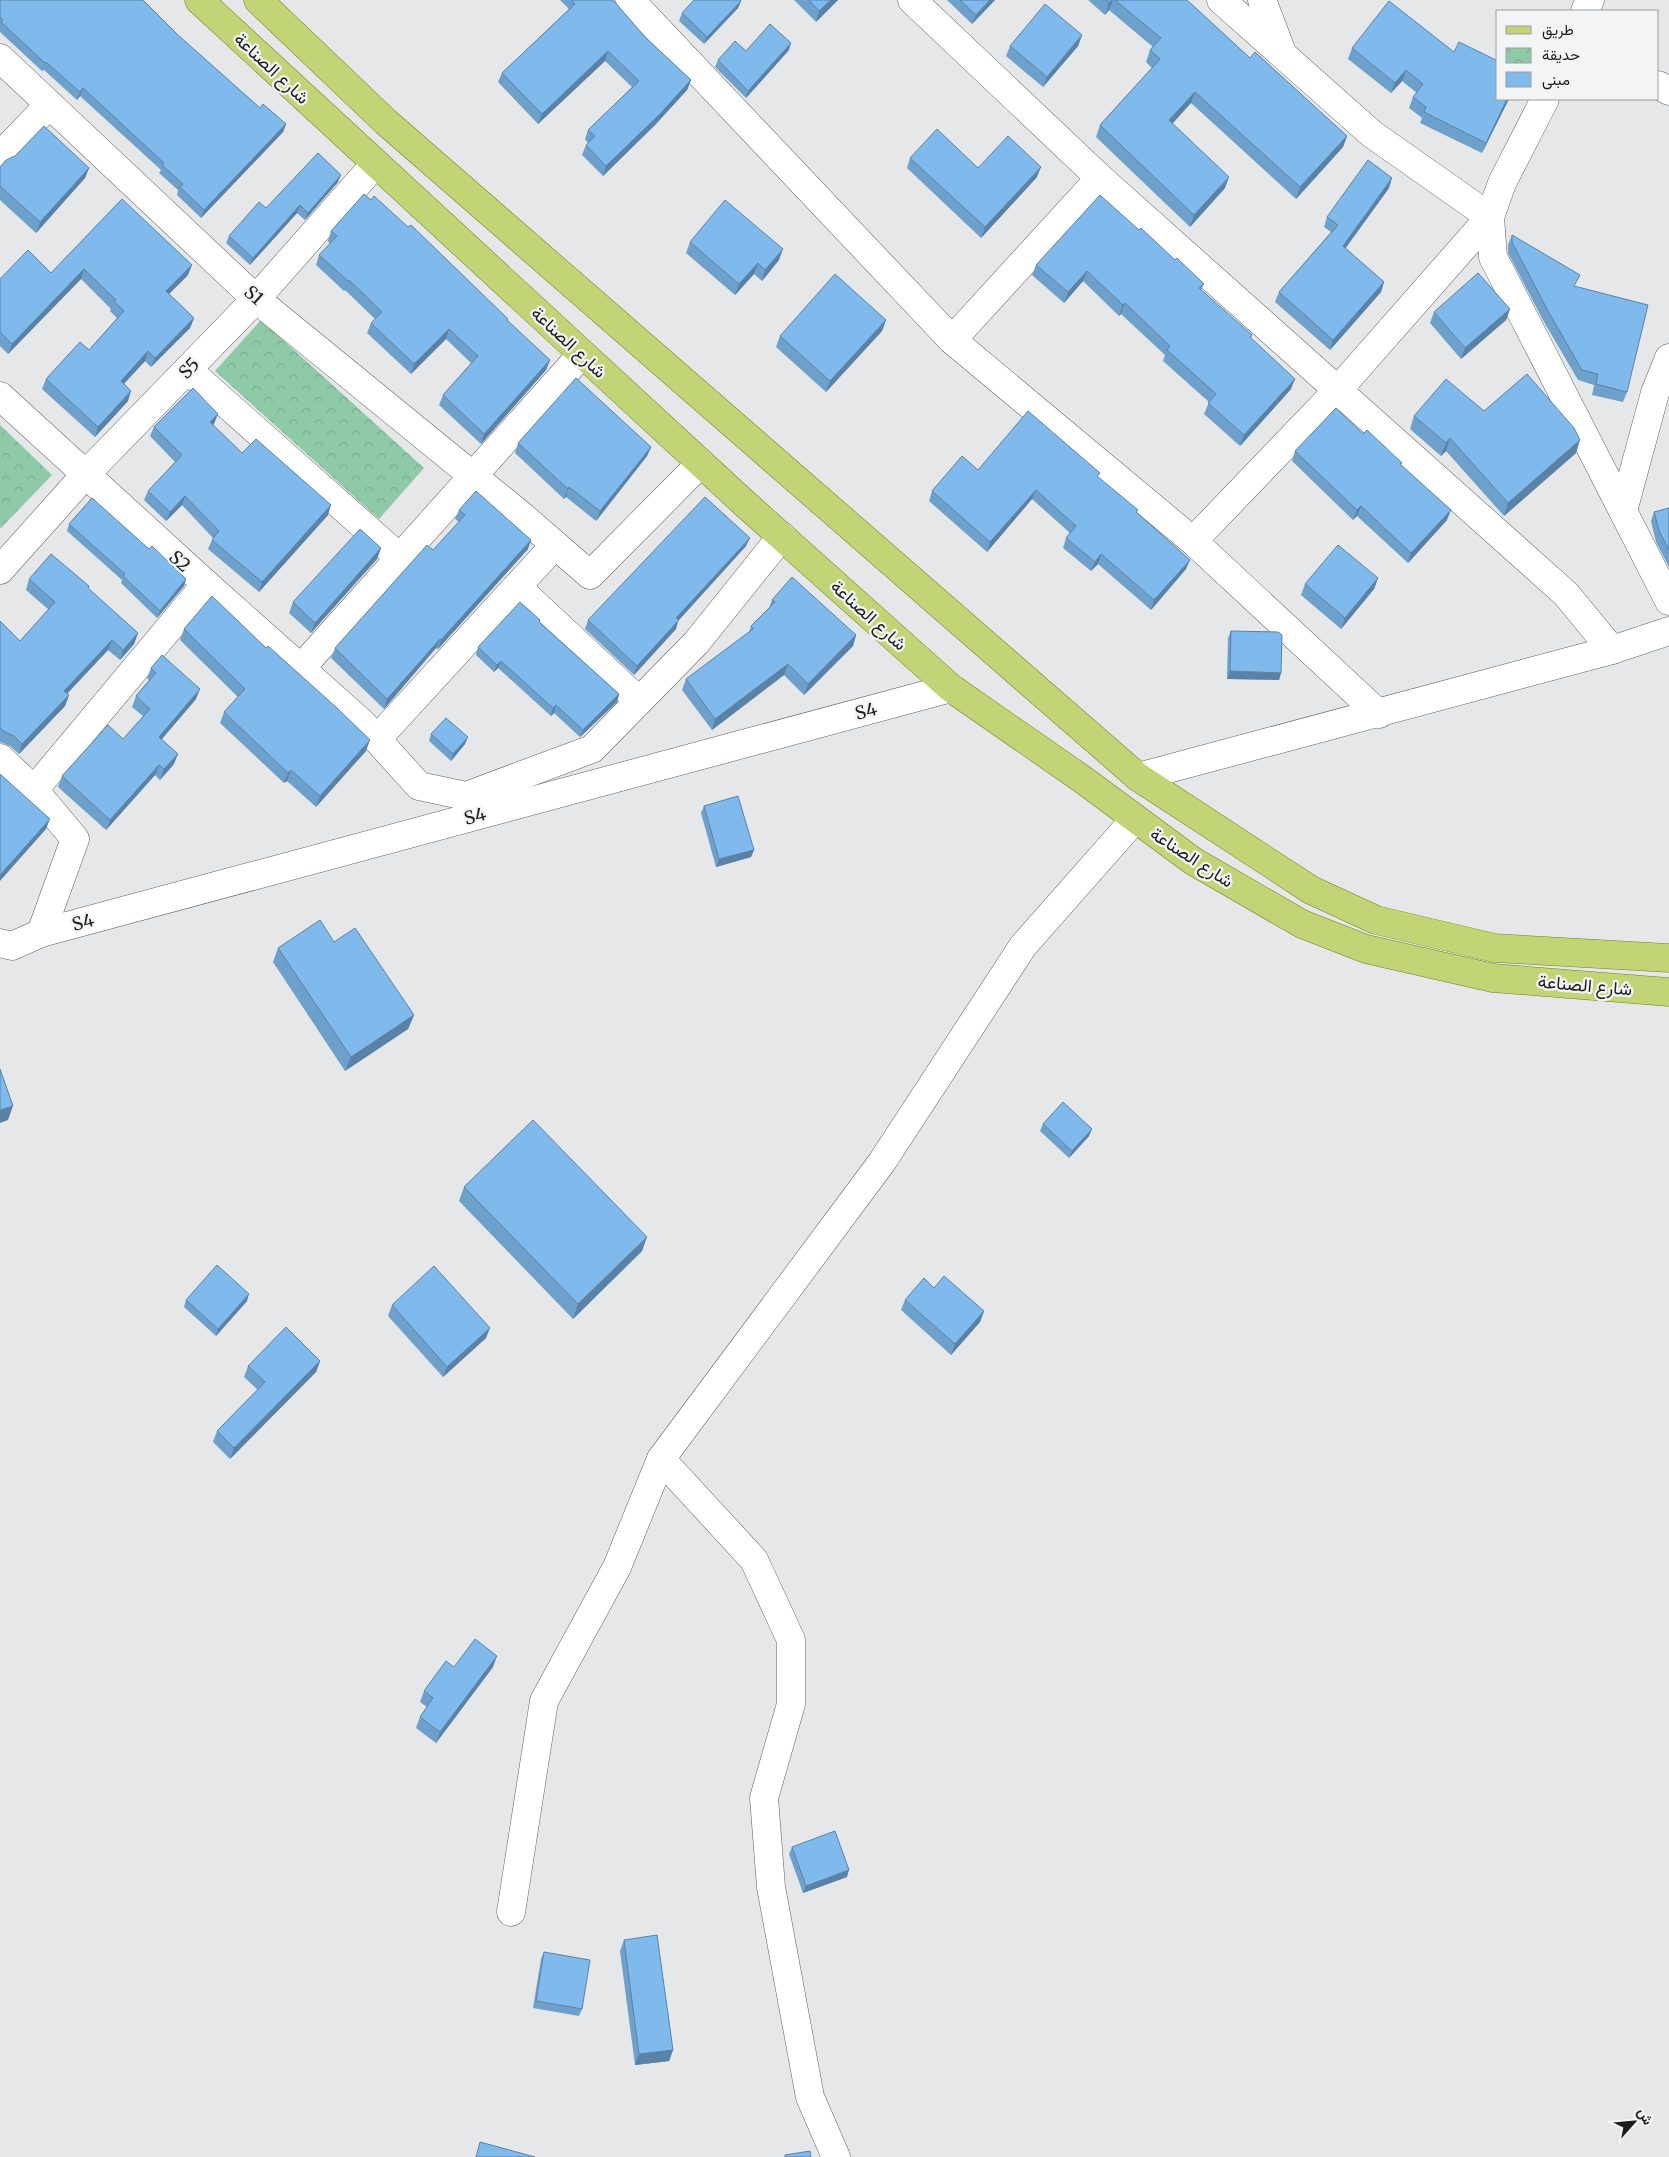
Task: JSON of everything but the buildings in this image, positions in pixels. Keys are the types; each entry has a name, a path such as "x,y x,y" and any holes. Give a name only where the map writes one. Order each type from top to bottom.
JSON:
{"main road":[{"name":"شارع الصناعة","path":"199,0 582,354 951,688 1082,779 1193,861 1302,924 1366,949 1493,978 1669,992"},
{"name":"شارع الصناعة","path":"258,0 386,122 1138,777 1312,890 1376,920 1495,948 1669,958"}],"street":[{"path":"630,0 952,340 1193,541 1379,714"},
{"path":"912,0 1100,178 1336,391 1566,594 1612,650"},
{"path":"1221,0 1281,51 1372,134 1490,217"},
{"path":"1262,0 1281,51"},
{"name":"S1","path":"0,58 256,299 522,516 590,575 701,462"},
{"path":"1193,541 1336,391 1490,217 1502,183 1544,100"},
{"path":"0,156 49,105"},
{"name":"S5","path":"0,570 85,475 256,299 375,164"},
{"path":"952,340 1100,178"},
{"path":"1490,217 1493,257 1669,601"},
{"path":"301,668 582,354"},
{"path":"1623,511 1655,393 1669,358"},
{"path":"188,370 400,558"},
{"name":"S2","path":"0,396 369,731 419,786 466,796 592,749 696,643 782,536"},
{"path":"369,731 517,587 555,545"},
{"path":"34,790 206,584"},
{"path":"517,587 638,701"},
{"path":"1138,777 1379,714 1612,650 1669,631"},
{"name":"S4","path":"0,943 12,946 41,933 951,688"},
{"path":"0,758 34,790 75,839 41,933"},
{"path":"511,1912 544,1701 617,1567 661,1459 882,1162 1023,946 1135,819"},
{"path":"661,1459 754,1560 791,1640 791,1704 764,1798 770,1877 810,2097 836,2157"}],"green space":[{"path":"261,320 424,468 379,519 215,371"},
{"path":"0,425 52,475 0,529"}]}
